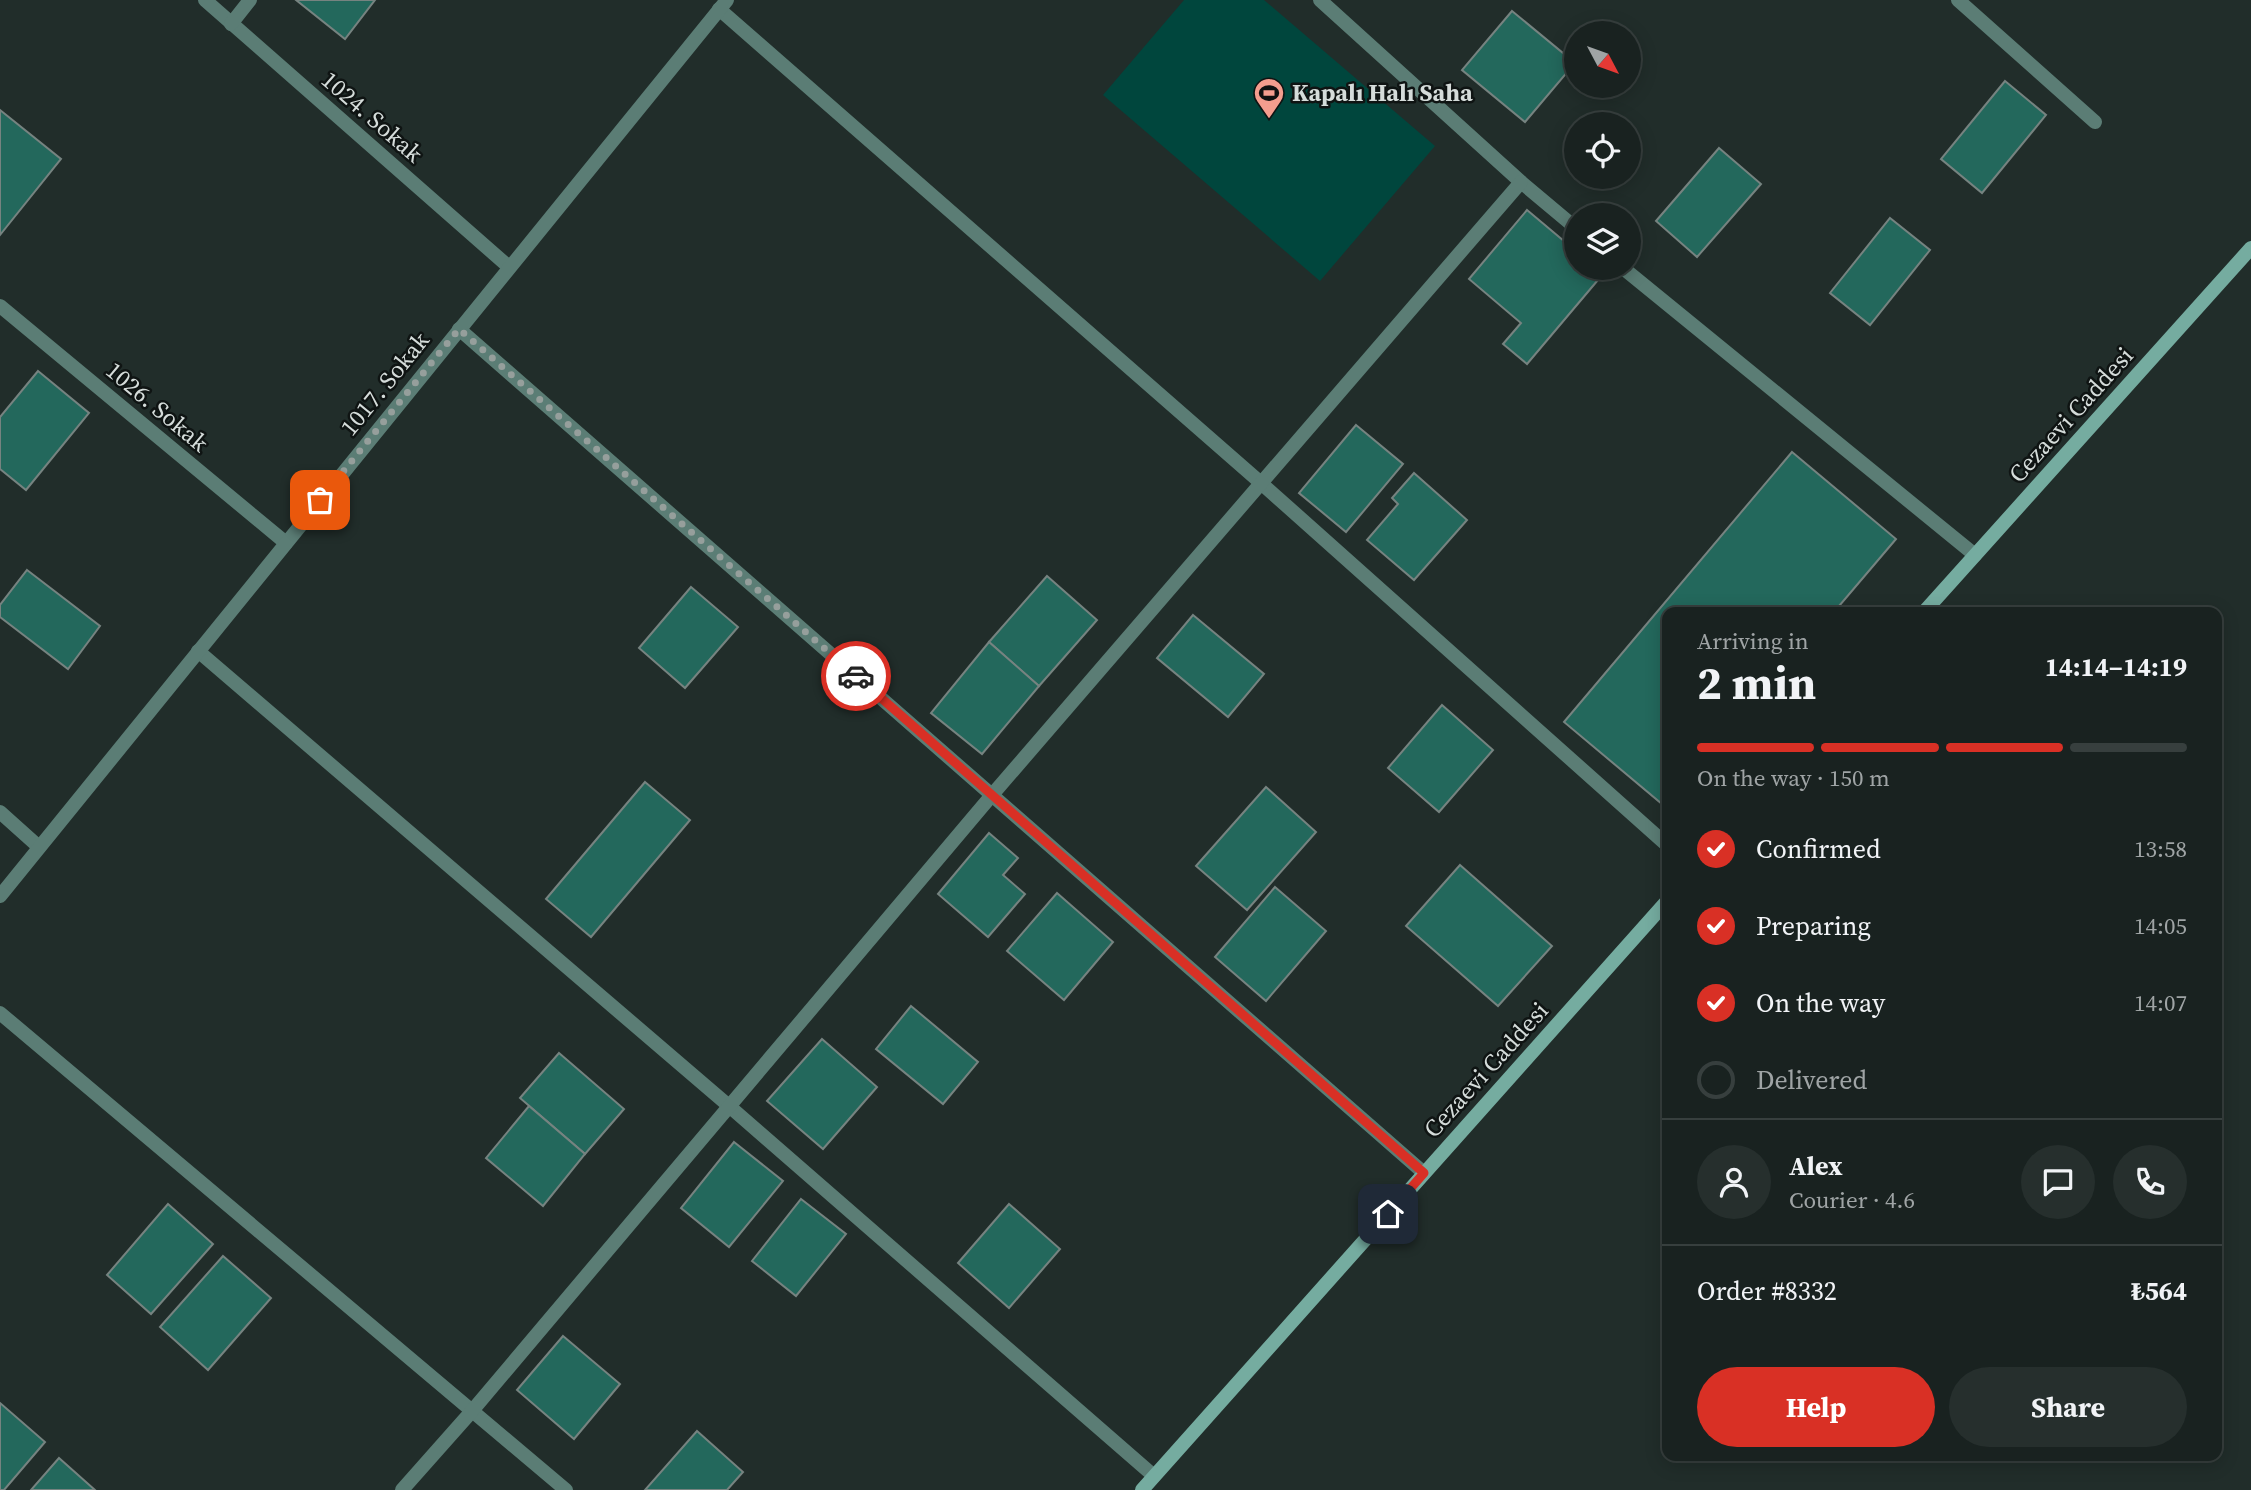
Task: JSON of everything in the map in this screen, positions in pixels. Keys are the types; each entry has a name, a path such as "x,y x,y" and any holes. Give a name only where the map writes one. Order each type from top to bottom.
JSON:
{"street":[{"name":"1024. Sokak","path":"205,0 509,267"},
{"path":"231,24 250,0"},
{"path":"1320,0 1564,218"},
{"path":"1958,0 2095,122"},
{"path":"723,5 1662,840"},
{"name":"1017. Sokak","path":"0,896 723,5"},
{"path":"402,1490 472,1411 992,795 1521,182"},
{"name":"Cezaevi Caddesi","path":"1928,607 2251,248"},
{"path":"1638,280 1975,555"},
{"name":"1026. Sokak","path":"0,306 286,543"},
{"path":"459,329 1424,1173"},
{"path":"198,651 729,1106 1154,1476"},
{"path":"0,812 39,847"},
{"name":"Cezaevi Caddesi","path":"1142,1490 1662,907"},
{"path":"0,1013 566,1490"}],"green space":[{"name":"Kapalı Halı Saha","path":"1184,0 1264,0 1435,146 1320,281 1103,95"}],"building":[{"path":"296,0 375,0 345,39"},
{"path":"1512,11 1564,54 1564,76 1525,122 1462,70"},
{"path":"2005,81 2046,115 1982,193 1941,159"},
{"path":"0,110 61,159 0,235"},
{"path":"1719,148 1761,184 1697,257 1656,221"},
{"path":"1527,210 1564,241 1564,280 1598,280 1527,364 1503,344 1521,323 1469,279"},
{"path":"1890,218 1930,250 1870,325 1830,293"},
{"path":"38,371 89,413 26,490 0,469 0,417"},
{"path":"1356,425 1403,464 1346,532 1299,493"},
{"path":"1792,452 1896,539 1838,607 1662,607 1662,804 1564,722"},
{"path":"1414,473 1467,520 1414,580 1367,540 1398,504 1392,498"},
{"path":"27,570 100,626 68,669 0,617 0,605"},
{"path":"1047,576 1097,620 1039,686 989,642"},
{"path":"691,587 738,627 685,688 639,648"},
{"path":"1193,615 1264,674 1228,717 1157,658"},
{"path":"989,642 1039,686 982,754 931,713"},
{"path":"1442,705 1493,750 1439,812 1388,768"},
{"path":"645,782 690,820 591,937 546,899"},
{"path":"1266,787 1316,832 1247,910 1196,866"},
{"path":"989,833 1018,858 1003,875 1025,894 988,937 938,894"},
{"path":"1460,865 1552,946 1498,1006 1406,926"},
{"path":"1275,887 1326,931 1266,1001 1215,957"},
{"path":"1057,893 1113,942 1064,1000 1007,951"},
{"path":"911,1006 978,1062 943,1104 876,1049"},
{"path":"822,1039 877,1087 823,1149 767,1101"},
{"path":"559,1053 624,1109 585,1154 520,1098"},
{"path":"529,1106 585,1154 543,1206 486,1158"},
{"path":"734,1142 783,1181 729,1247 681,1208"},
{"path":"801,1199 846,1234 796,1296 752,1261"},
{"path":"168,1204 213,1244 151,1314 107,1275"},
{"path":"1009,1204 1060,1249 1009,1308 958,1263"},
{"path":"223,1256 271,1298 208,1370 160,1327"},
{"path":"563,1336 620,1384 574,1439 517,1390"},
{"path":"0,1403 45,1442 4,1490 0,1490"},
{"path":"697,1431 743,1472 727,1490 645,1490"},
{"path":"59,1458 95,1490 31,1490"}],"way so far":[{"path":"320,500 459,329 856,676"}],"place":[{"name":"Kapalı Halı Saha","path":"1269,120"}],"route":[{"path":"856,676 1424,1173 1388,1214"}]}
